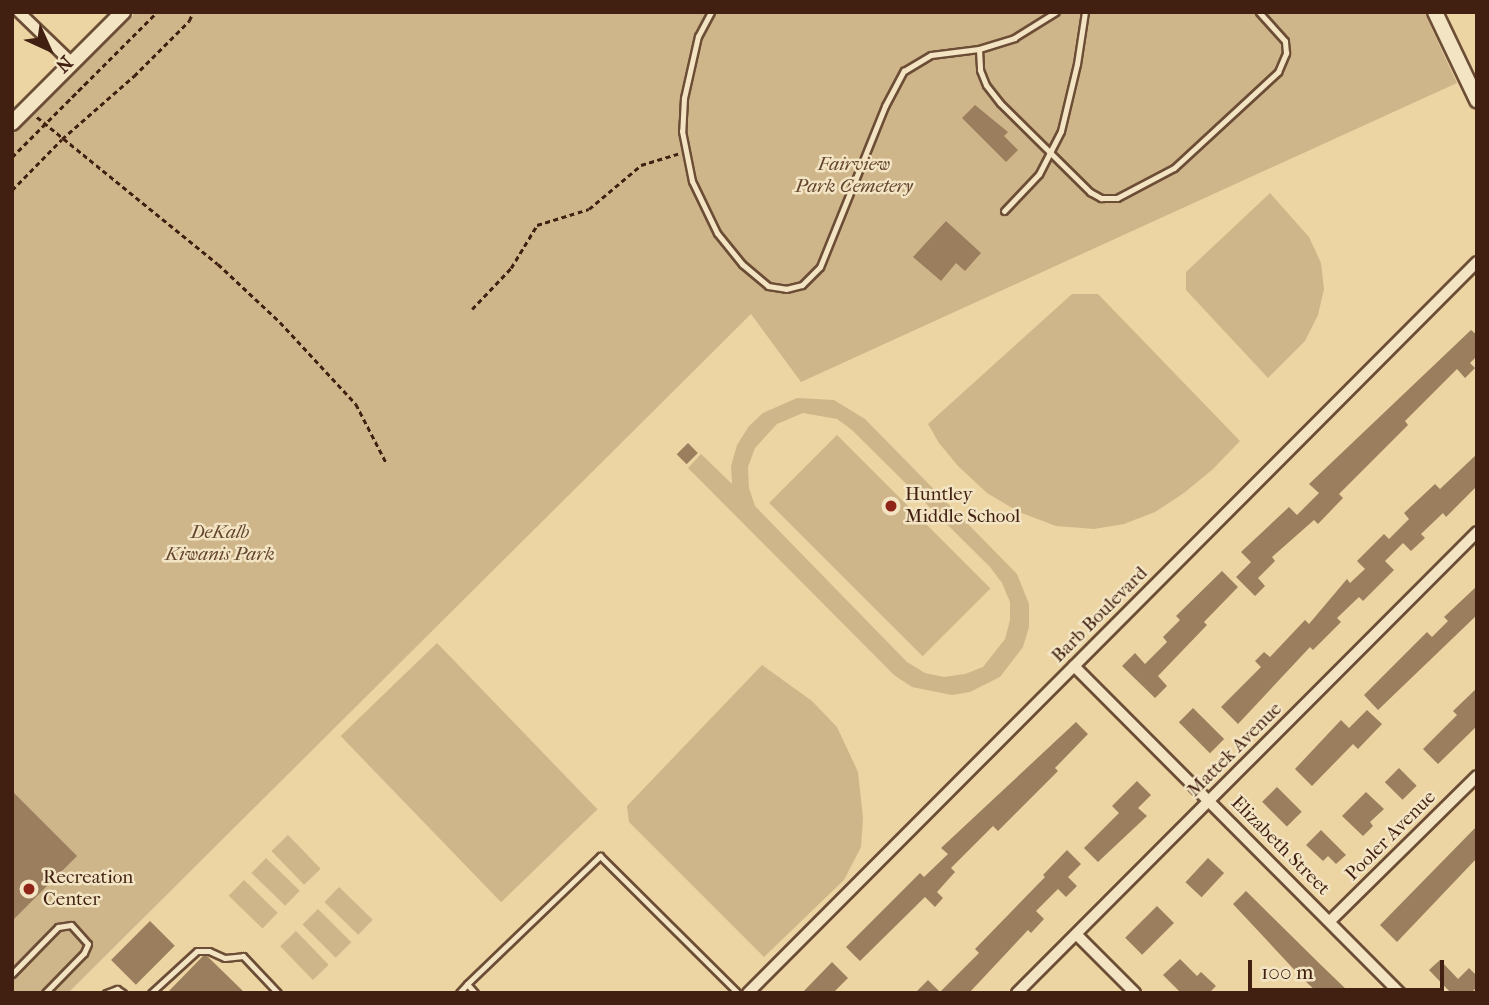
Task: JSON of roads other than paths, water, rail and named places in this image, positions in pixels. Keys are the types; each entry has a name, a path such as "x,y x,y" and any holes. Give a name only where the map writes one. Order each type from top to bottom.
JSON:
{"street":[{"path":"19,12 72,63"},
{"path":"12,122 122,12"},
{"path":"1435,12 1477,100"},
{"name":"Barb Boulevard","path":"748,993 1477,262"},
{"name":"Mattek Avenue","path":"1017,993 1477,533"},
{"name":"Elizabeth Street","path":"1074,666 1400,993"},
{"name":"Pooler Avenue","path":"1331,921 1477,776"},
{"path":"1077,934 1135,993"}],"lane":[{"path":"710,12 698,36 689,71 682,131 692,181 710,220 742,264 768,286 786,289 802,285 815,274 830,246 885,106 904,71 931,55 979,49 1014,38 1056,12"},
{"path":"1004,211 1039,174 1051,152 1068,103 1085,12"},
{"path":"979,49 980,70 986,85 1000,103 1090,192 1101,198 1117,198 1160,178 1278,72 1283,64 1285,41 1259,12"},
{"path":"459,993 600,856 738,993"},
{"path":"12,974 58,927 71,925 88,944 84,953 45,993"},
{"path":"151,993 197,951 209,951 225,958 243,956 278,993"},
{"path":"467,984 475,993"},
{"path":"106,993 117,989 123,993"}],"place":[{"name":"Huntley Middle School","path":"891,506"},
{"name":"Recreation Center","path":"29,889"}],"park label":[{"name":"Fairview Park Cemetery","path":"854,176"},
{"name":"DeKalb Kiwanis Park","path":"220,544"}]}
